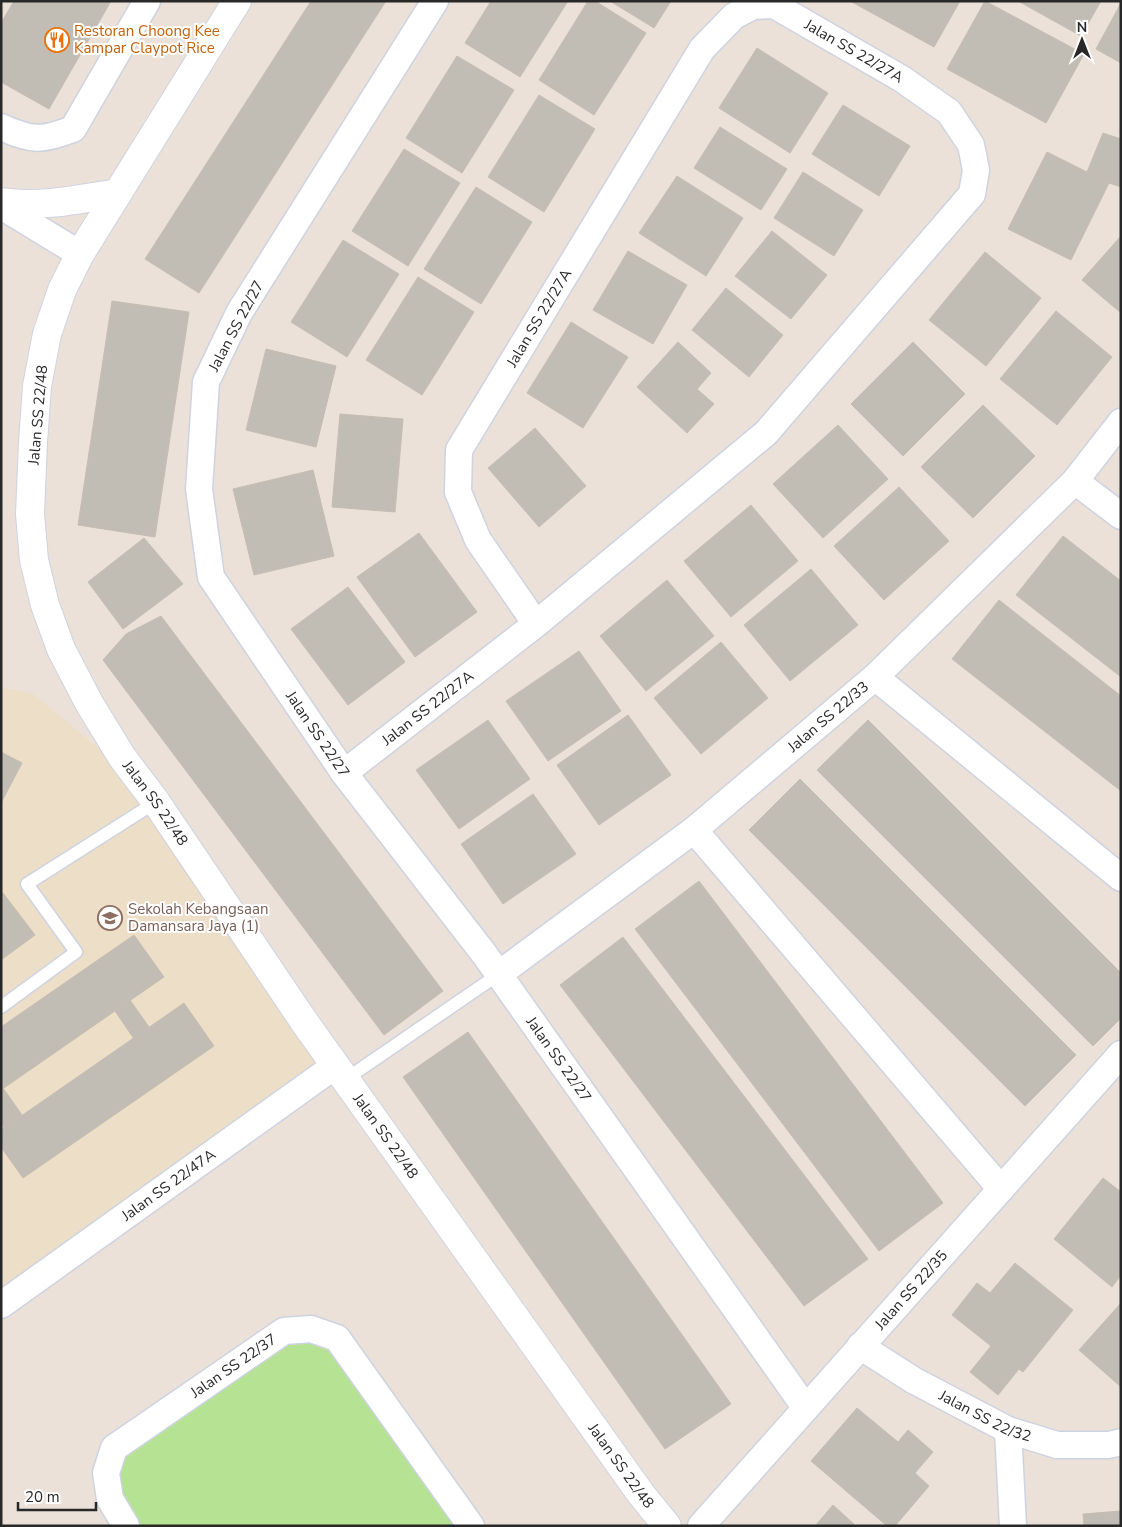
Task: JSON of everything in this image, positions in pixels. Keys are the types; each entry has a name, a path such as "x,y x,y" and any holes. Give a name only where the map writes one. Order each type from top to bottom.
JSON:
{"street":[{"path":"1,127 22,137 49,138 73,129 147,1"},
{"name":"Jalan SS 22/48","path":"237,1 80,254 62,290 47,334 37,386 30,514 34,560 45,605 60,649 89,703 122,757 156,802 303,1020 641,1494 667,1526"},
{"name":"Jalan SS 22/27","path":"435,1 239,313 206,382 199,490 211,577 344,773 499,974 805,1407"},
{"name":"Jalan SS 22/27A","path":"344,773 536,624 766,433 972,194 976,170 970,145 949,112 902,78 774,4 753,6 734,16 702,49 459,450 458,492 478,540 536,624"},
{"path":"1,202 20,205 118,193"},
{"path":"1,206 80,254"},
{"name":"Jalan SS 22/33","path":"499,974 694,830 875,677 1075,481 1121,422"},
{"path":"1075,481 1121,516"},
{"path":"875,677 1121,878"},
{"path":"694,830 1001,1189"},
{"name":"Jalan SS 22/35","path":"701,1526 1121,1054"},
{"name":"Jalan SS 22/47A","path":"1,1305 341,1072"},
{"name":"Jalan SS 22/37","path":"126,1526 110,1499 107,1481 106,1472 114,1448 284,1331 311,1329 337,1338 472,1526"},
{"name":"Jalan SS 22/32","path":"860,1346 912,1380 1008,1430 1056,1445 1109,1445 1121,1442"},
{"path":"1008,1430 1013,1526"}],"lane":[{"path":"1,1007 76,952 28,884 156,802"},
{"path":"341,1072 499,974"}],"shaded area":[{"name":"Sekolah Kebangsaan Damansara Jaya (1)","path":"1,687 33,694 113,760 325,1077 1,1286"}],"green space":[{"path":"288,1342 339,1346 469,1526 130,1526 118,1507 122,1452"}],"building":[{"path":"14,1 111,1 49,109 1,82 1,23"},
{"path":"311,1 386,1 199,293 145,259"},
{"path":"491,1 568,1 520,77 465,43"},
{"path":"588,1 595,1 646,33 594,115 539,80"},
{"path":"610,1 671,1 654,28"},
{"path":"850,1 960,1 934,47"},
{"path":"985,1 1084,54 1046,123 947,69"},
{"path":"1018,1 1101,1 1081,36"},
{"path":"1121,3 1121,63 1096,49"},
{"path":"757,48 828,93 790,153 719,108"},
{"path":"457,56 514,90 462,173 406,138"},
{"path":"539,95 595,129 544,212 488,177"},
{"path":"843,105 910,146 879,196 812,154"},
{"path":"720,127 787,169 761,210 694,168"},
{"path":"1103,133 1121,139 1121,187 1109,183 1071,260 1008,229 1047,152 1087,172"},
{"path":"404,149 460,183 408,266 352,231"},
{"path":"803,172 863,210 834,256 774,218"},
{"path":"677,176 743,218 706,276 639,233"},
{"path":"476,187 532,222 481,304 424,269"},
{"path":"772,231 827,275 791,319 735,276"},
{"path":"1121,236 1121,313 1082,280"},
{"path":"343,240 399,274 347,357 291,322"},
{"path":"628,251 687,285 653,344 593,310"},
{"path":"985,252 1041,298 986,366 929,320"},
{"path":"418,277 474,312 422,395 366,360"},
{"path":"726,288 783,335 749,377 692,330"},
{"path":"112,301 189,312 155,537 78,525"},
{"path":"1056,311 1112,357 1057,425 1000,379"},
{"path":"571,322 628,357 583,428 527,393"},
{"path":"678,342 711,373 697,389 714,404 687,433 637,387"},
{"path":"913,342 965,394 903,456 851,404"},
{"path":"266,349 336,366 316,447 246,430"},
{"path":"983,405 1035,456 973,518 921,467"},
{"path":"340,414 403,419 395,512 332,507"},
{"path":"838,425 888,479 823,538 773,484"},
{"path":"535,428 586,486 539,527 488,468"},
{"path":"313,470 334,556 254,575 233,489"},
{"path":"899,487 949,541 884,600 834,546"},
{"path":"751,505 798,561 731,617 684,561"},
{"path":"419,533 477,612 415,657 357,577"},
{"path":"1063,536 1121,581 1121,677 1016,595"},
{"path":"144,538 183,584 123,629 88,582"},
{"path":"811,569 858,625 790,681 744,625"},
{"path":"667,580 714,636 646,691 600,636"},
{"path":"348,587 405,662 348,705 291,629"},
{"path":"999,600 1121,696 1121,791 952,659"},
{"path":"161,616 443,991 384,1035 103,660 126,634"},
{"path":"721,642 768,698 701,754 654,698"},
{"path":"579,651 621,711 548,761 506,701"},
{"path":"628,715 671,775 599,825 557,765"},
{"path":"488,720 530,779 459,829 416,770"},
{"path":"868,720 1121,973 1121,1018 1093,1046 817,770"},
{"path":"1,752 22,763 1,803"},
{"path":"800,779 1076,1055 1025,1106 749,830"},
{"path":"533,794 576,854 503,904 461,844"},
{"path":"699,881 943,1203 879,1251 635,929"},
{"path":"3,893 35,935 1,960 1,894"},
{"path":"134,935 164,977 1,1090 1,1027"},
{"path":"623,937 868,1259 804,1306 560,985"},
{"path":"130,1000 149,1027 134,1039 115,1011"},
{"path":"184,1003 214,1046 23,1178 1,1147 1,1130"},
{"path":"468,1032 731,1404 665,1449 403,1077"},
{"path":"3,1088 22,1115 4,1128 1,1124 1,1090"},
{"path":"1103,1178 1121,1192 1121,1275 1112,1287 1054,1239"},
{"path":"1015,1263 1073,1310 1023,1372 1019,1369 998,1395 970,1372 991,1346 952,1315 977,1283 990,1293"},
{"path":"1121,1303 1121,1387 1079,1350"},
{"path":"857,1408 898,1442 908,1430 933,1452 915,1473 929,1486 895,1526 887,1526 811,1461"},
{"path":"833,1505 856,1526 815,1526"},
{"path":"1121,1511 1121,1526 1084,1526 1083,1514"}],"place":[{"name":"Restoran Choong Kee Kampar Claypot Rice","path":"57,40"},
{"name":"Sekolah Kebangsaan Damansara Jaya (1)","path":"110,918"}]}
